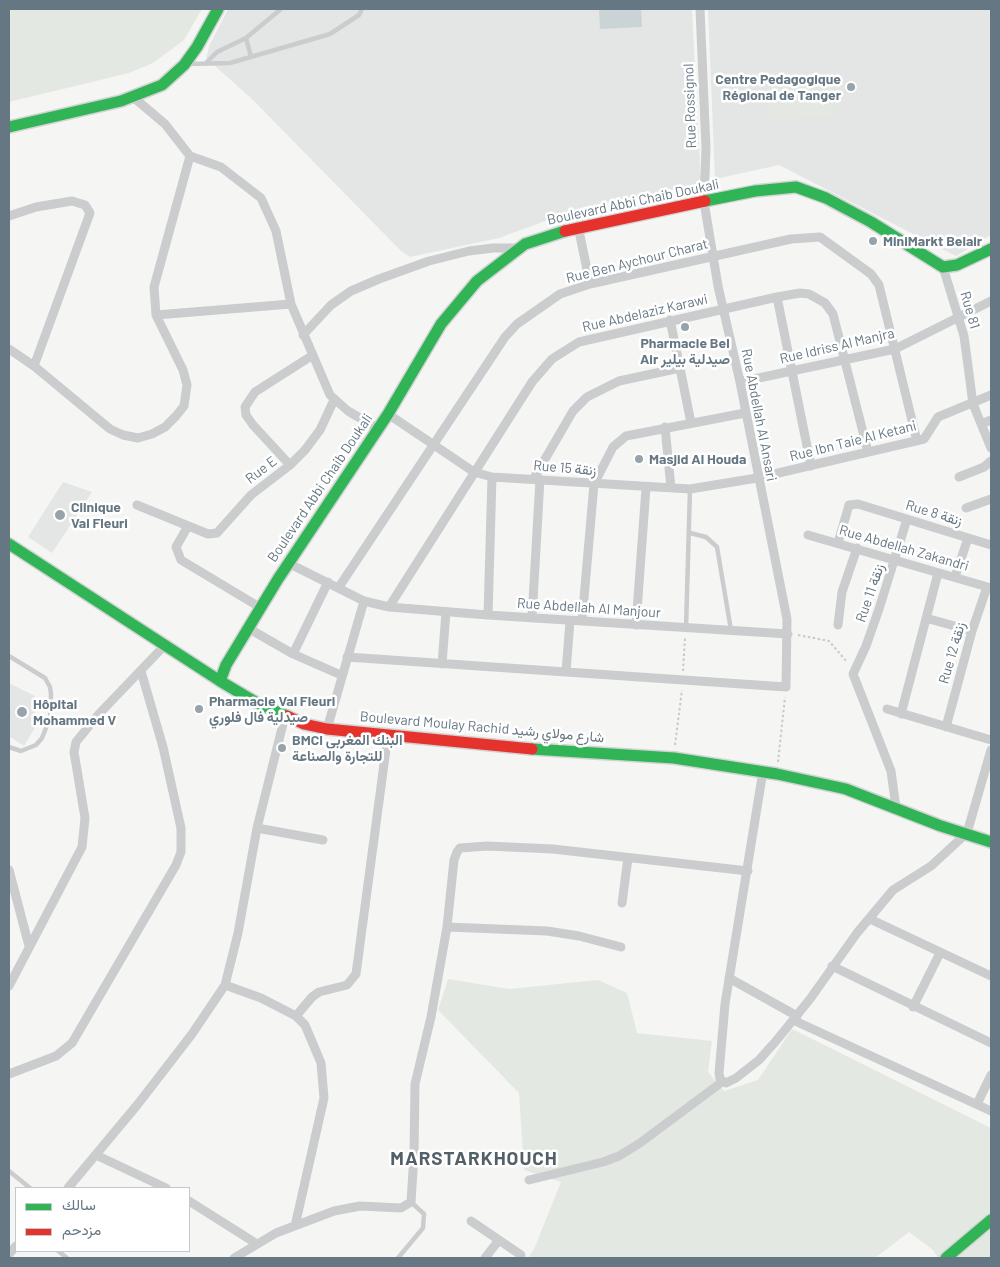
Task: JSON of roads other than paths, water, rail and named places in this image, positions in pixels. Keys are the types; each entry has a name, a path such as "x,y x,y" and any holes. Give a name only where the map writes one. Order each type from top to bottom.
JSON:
{"street":[{"path":"9,127 133,97 162,85 184,64 197,47 218,9"},
{"name":"Rue Rossignol","path":"700,9 706,148 704,202"},
{"path":"133,97 165,124 179,139 190,156 220,167 261,198 266,205 276,231 284,261 291,304 312,355 334,400 348,411 377,428"},
{"path":"9,349 34,366 110,430 138,438 152,434 165,427 176,416 184,406 187,398 183,370 156,315 154,287 190,156"},
{"name":"Boulevard Abbi Chaib Doukali","path":"220,682 226,665 288,563 388,414 441,324 460,299 488,272 519,248 537,239 578,226 781,187 796,187 809,191 871,222 943,266"},
{"path":"9,216 61,202 81,203 90,210 34,366"},
{"name":"Rue Abdellah Al Ansari","path":"566,672 786,687 788,634 780,579 757,478 740,382 713,257 704,202"},
{"path":"578,226 590,284"},
{"name":"Rue Ben Aychour Charat","path":"338,587 432,444 510,331 560,294 590,284 791,239 820,237 877,281 917,441"},
{"path":"304,336 331,305 351,291 379,279 429,261 469,251 493,248 519,248"},
{"path":"943,266 957,265 991,249"},
{"name":"Rue 81","path":"943,266 959,318 973,404 991,448"},
{"name":"Rue Abdelaziz Karawi","path":"389,607 532,382 552,359 579,342 670,320 724,310 777,297 805,293 828,306 836,322 868,452"},
{"path":"777,297 811,466"},
{"name":"Rue Idriss Al Manjra","path":"740,382 895,349 991,301"},
{"path":"156,315 291,304"},
{"path":"670,320 691,424"},
{"path":"290,465 253,425 246,415 246,404 255,392 312,355"},
{"path":"532,618 537,478 573,412 587,397 619,381 680,368"},
{"name":"Rue Ibn Taie Al Ketani","path":"757,478 917,441 926,437 938,417 991,395"},
{"name":"Rue E","path":"188,526 208,534 217,533 251,495 290,465 320,430 334,400"},
{"path":"582,621 594,484 613,447 621,439 665,427 691,424 745,413"},
{"name":"Rue 15 زنقة","path":"388,414 474,472 492,476 537,478 646,488 690,489 757,478"},
{"path":"981,424 991,420"},
{"path":"665,427 670,488"},
{"path":"959,477 984,467 991,461"},
{"path":"488,615 492,476"},
{"path":"636,625 646,488"},
{"path":"966,508 991,499"},
{"name":"Rue 8 زنقة","path":"838,542 849,505 858,504 991,545"},
{"path":"137,505 188,526 177,542 176,552 181,560 261,608"},
{"name":"Rue 11 زنقة","path":"896,808 891,771 853,674 866,646 895,560 906,519"},
{"name":"Rue Abdellah Zakandri","path":"808,535 838,542 989,588"},
{"path":"955,577 968,538"},
{"name":"Boulevard Moulay Rachid شارع مولاي رشيد","path":"9,544 166,644 220,682 285,716 327,729 516,747 674,758 777,774 846,789 991,842"},
{"path":"838,625 842,592 857,548"},
{"name":"Rue Abdellah Al Manjour","path":"288,563 364,601 389,607 570,621 788,634"},
{"path":"901,714 938,573"},
{"path":"292,654 328,582"},
{"name":"Rue 12 زنقة","path":"946,727 972,631 989,588"},
{"path":"327,729 341,675 364,601"},
{"path":"442,664 446,612"},
{"path":"926,618 972,631"},
{"path":"347,657 566,672 570,621"},
{"path":"248,628 292,654 341,675"},
{"path":"9,986 28,946 70,870 84,837 84,805 74,752 76,742 98,715 166,644"},
{"path":"9,1074 51,1059 72,1043 176,865 181,852 181,828 163,747 141,671"},
{"path":"887,709 991,740"},
{"path":"69,1187 192,1034 225,985 238,933 257,828 285,716"},
{"path":"296,1016 312,997 319,992 347,985 356,974 388,734"},
{"path":"529,1180 603,1162 619,1156 640,1143 722,1082 731,1082 759,1060 795,1018 832,966 893,890 931,866 967,833 991,750"},
{"path":"722,1082 719,1073 729,978 763,772"},
{"path":"257,828 323,840"},
{"path":"234,1258 257,1244 296,1226 343,1208 360,1206 400,1208 411,1202 414,1170 415,1084 431,1017 447,927 454,860 460,848 487,846 544,849 748,871"},
{"path":"622,903 628,858"},
{"path":"9,870 28,946"},
{"path":"870,919 991,976"},
{"path":"447,927 546,931 579,936 621,947"},
{"path":"913,1007 940,953"},
{"path":"832,966 913,1007 991,1043"},
{"path":"729,978 795,1018 991,1111"},
{"path":"225,985 261,998 296,1016 305,1026 318,1051 325,1088 322,1111 296,1226"},
{"path":"977,1104 991,1074"},
{"path":"96,1155 164,1187"},
{"path":"190,1203 257,1244"},
{"path":"946,1258 991,1220"},
{"path":"471,1221 521,1255"},
{"path":"484,1258 499,1240"}],"lane":[{"path":"206,63 217,52 246,38 281,9"},
{"path":"184,64 230,63 330,34 359,15 362,9"},
{"path":"246,38 250,57"},
{"path":"686,628 690,489"},
{"path":"690,534 706,537 717,547 732,631"},
{"path":"9,656 45,678 52,694 50,718 42,738 36,745 22,751 9,748"},
{"path":"9,1171 29,1187"},
{"path":"398,1258 423,1228 424,1214 411,1202"}],"place":[{"name":"Centre Pedagogique Régional de Tanger","path":"851,87"},
{"name":"MiniMarkt Belair","path":"873,241"},
{"name":"Pharmacie Bel Air صيدلية بيلير","path":"685,327"},
{"name":"Masjid Al Houda","path":"639,459"},
{"name":"Clinique Val Fleuri","path":"60,515"},
{"name":"Pharmacie Val Fleuri صيدلية فال فلوري","path":"199,709"},
{"name":"Hôpital Mohammed V","path":"22,712"},
{"name":"BMCI البنك المغربي للتجارة والصناعة","path":"282,748"}],"district":[{"name":"MARSTARKHOUCH","path":"474,1159"}]}
